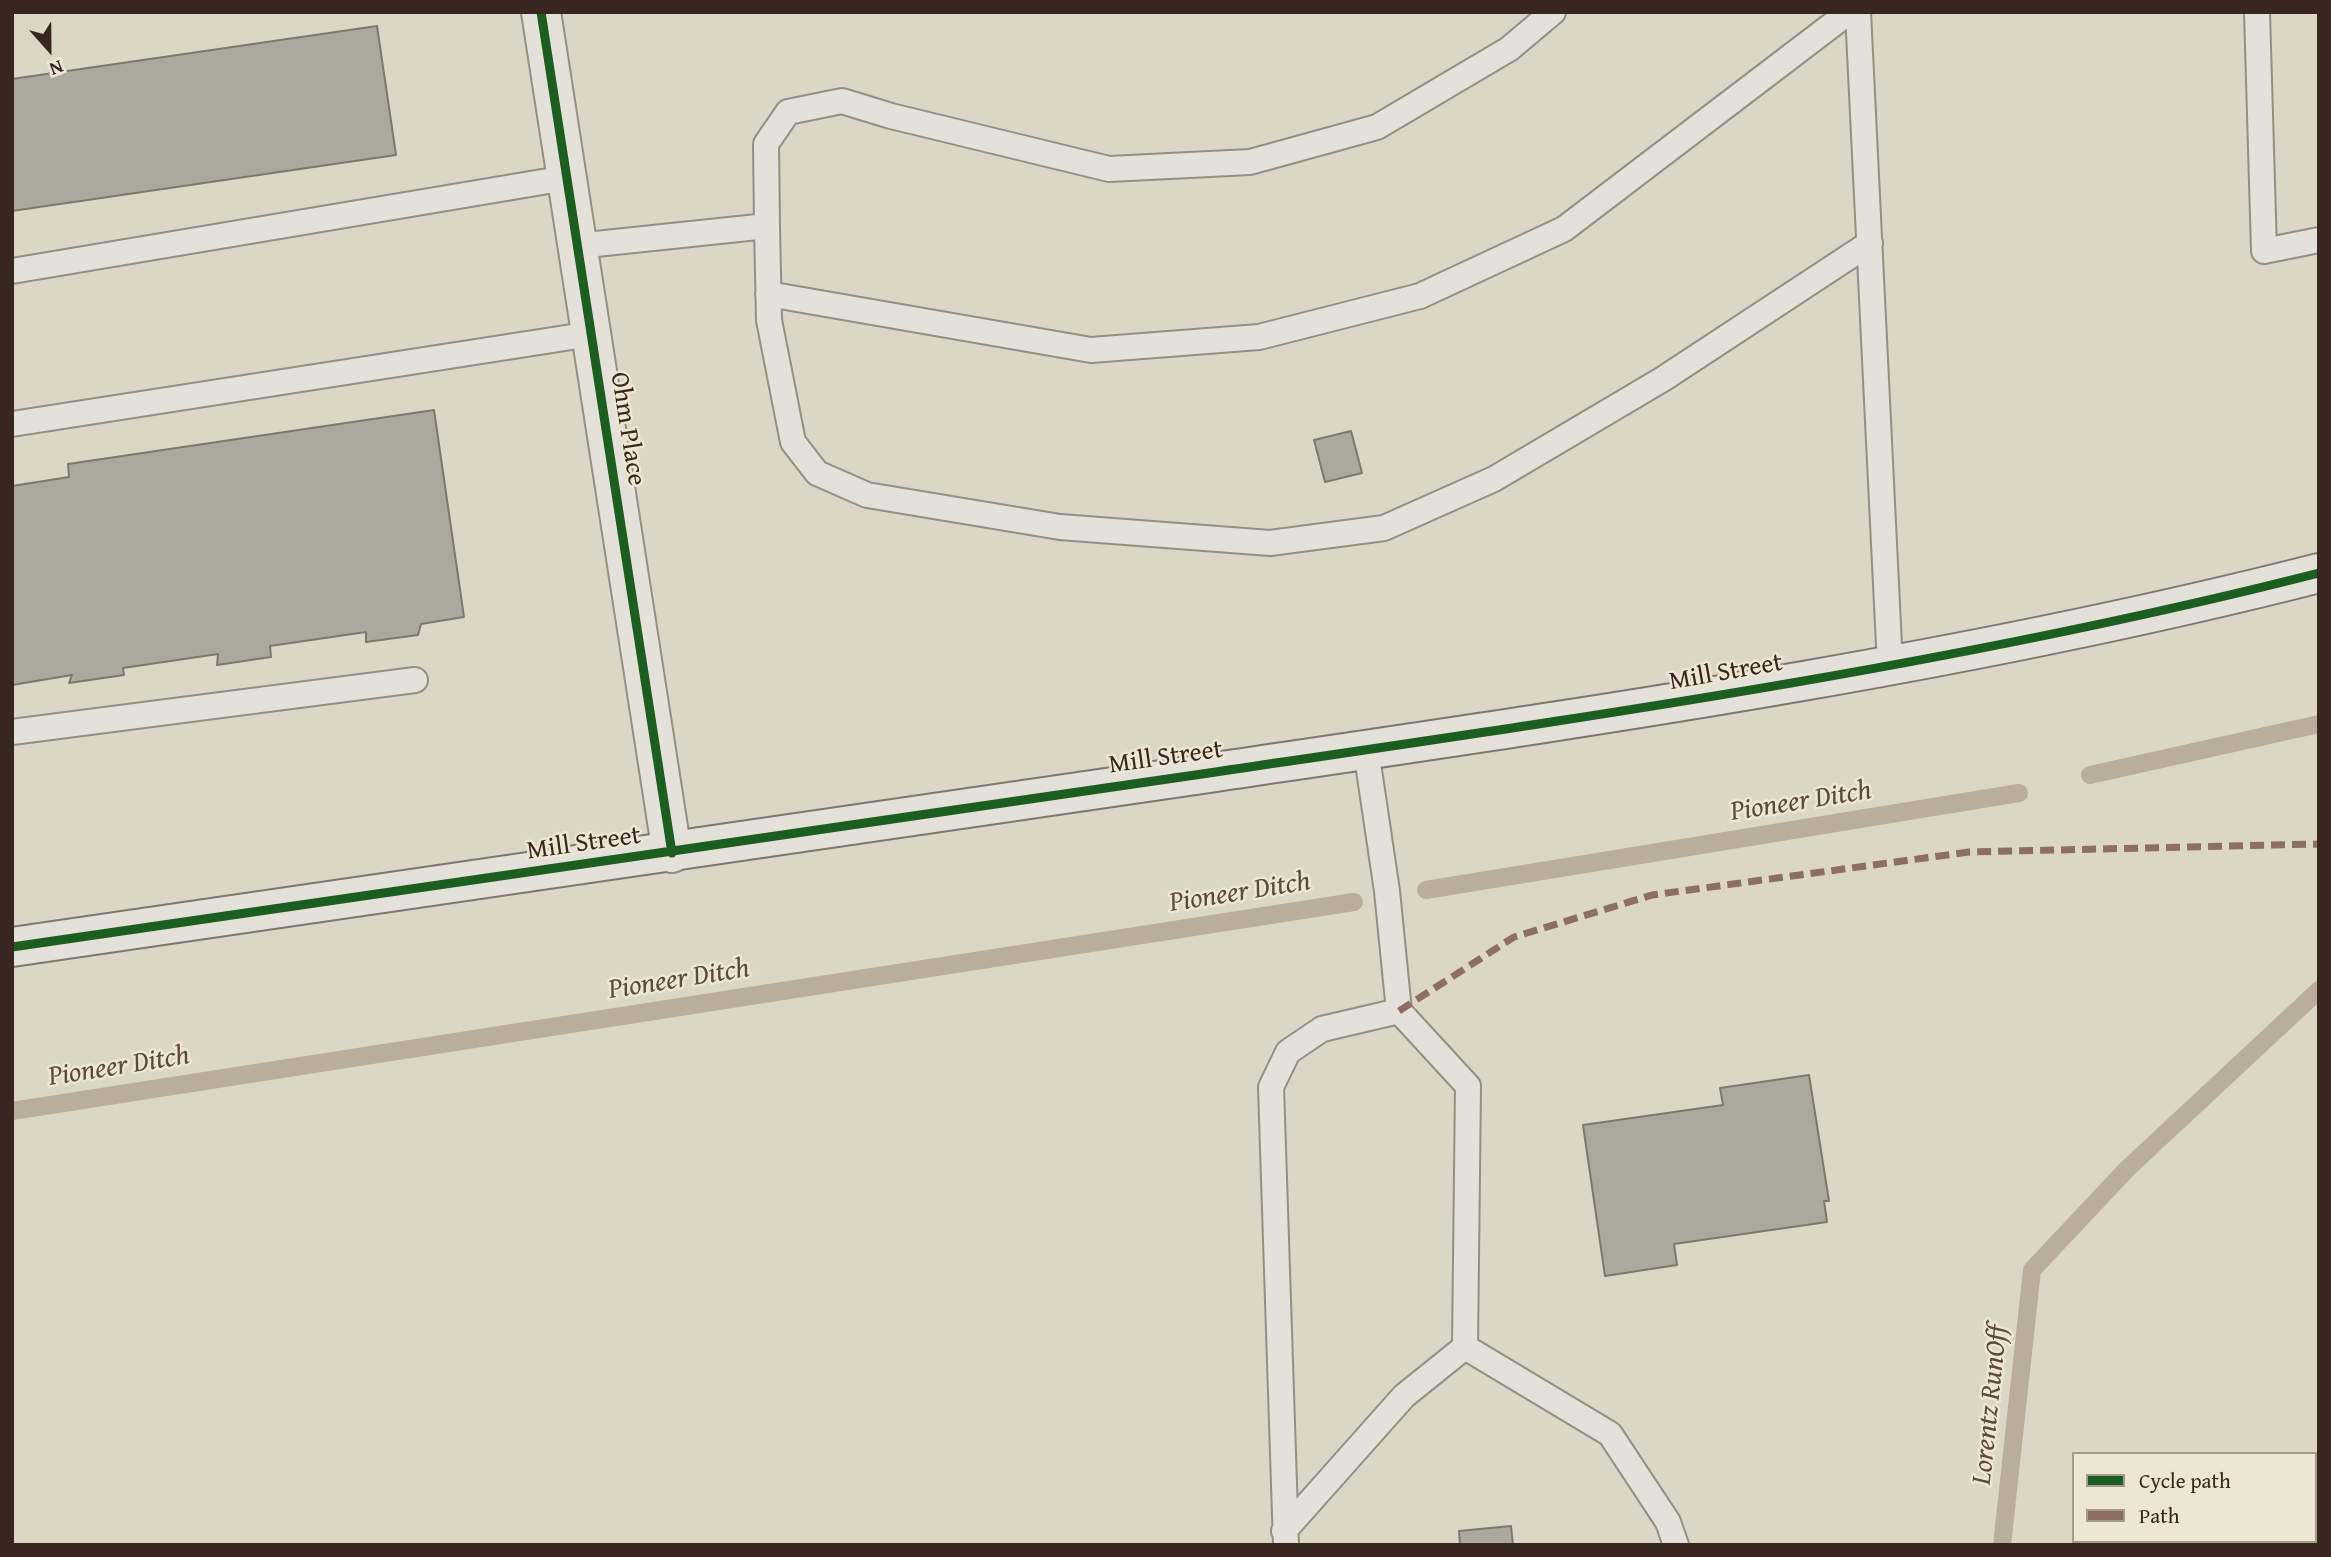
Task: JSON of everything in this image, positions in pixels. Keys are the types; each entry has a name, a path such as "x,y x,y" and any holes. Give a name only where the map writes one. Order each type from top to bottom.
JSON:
{"main road":[{"name":"Ohm Place","path":"546,14 566,178 672,853"},
{"name":"Mill Street","path":"12,947 672,853 1667,705 1890,666 2143,615 2319,573"}],"lane":[{"path":"1553,12 1509,50 1377,127 1250,162 1109,169 842,102 788,112 766,144 768,294 769,320 793,442 817,473 867,495 1060,527 1270,543 1384,528 1494,479 1663,379 1870,243"},
{"path":"768,294 1091,350 1259,337 1420,296 1564,229 1849,12"},
{"path":"1858,12 1890,666"},
{"path":"2257,12 2264,251 2319,240"},
{"path":"12,271 566,178"},
{"path":"577,246 767,226"},
{"path":"12,424 591,334"},
{"path":"12,732 415,680"},
{"path":"1366,750 1387,891 1399,1011 1468,1086 1465,1347"},
{"path":"1285,1538 1271,1087 1288,1052 1322,1028 1399,1011"},
{"path":"1285,1538 1404,1396 1465,1347"},
{"path":"1465,1347 1610,1434 1668,1522 1676,1545"}],"building":[{"path":"377,26 396,155 12,211 12,79"},
{"path":"434,410 464,617 421,624 418,635 366,642 366,632 270,646 271,657 217,665 218,654 123,668 124,675 69,683 72,675 12,685 12,486 69,477 68,464"},
{"path":"1351,431 1362,473 1325,482 1314,440"},
{"path":"1809,1075 1829,1201 1824,1201 1827,1222 1674,1244 1677,1265 1605,1276 1583,1125 1723,1105 1720,1088"},
{"path":"1511,1526 1513,1545 1460,1545 1459,1531"}],"waterway":[{"name":"Pioneer Ditch","path":"2090,775 2319,724"},
{"name":"Pioneer Ditch","path":"1426,890 2019,793"},
{"name":"Pioneer Ditch","path":"12,1111 1354,902"},
{"name":"Pioneer Ditch","path":"2002,1545 2032,1270 2127,1169 2319,990"}],"marked path":[{"path":"1399,1011 1514,937 1652,895 1969,852 2319,844"}],"cycle path":[{"path":"541,12 672,853"},
{"path":"12,947 1627,710 1905,663 2044,636 2319,573"}],"water label":[{"name":"Lorentz RunOff","path":"1991,1405"}]}
